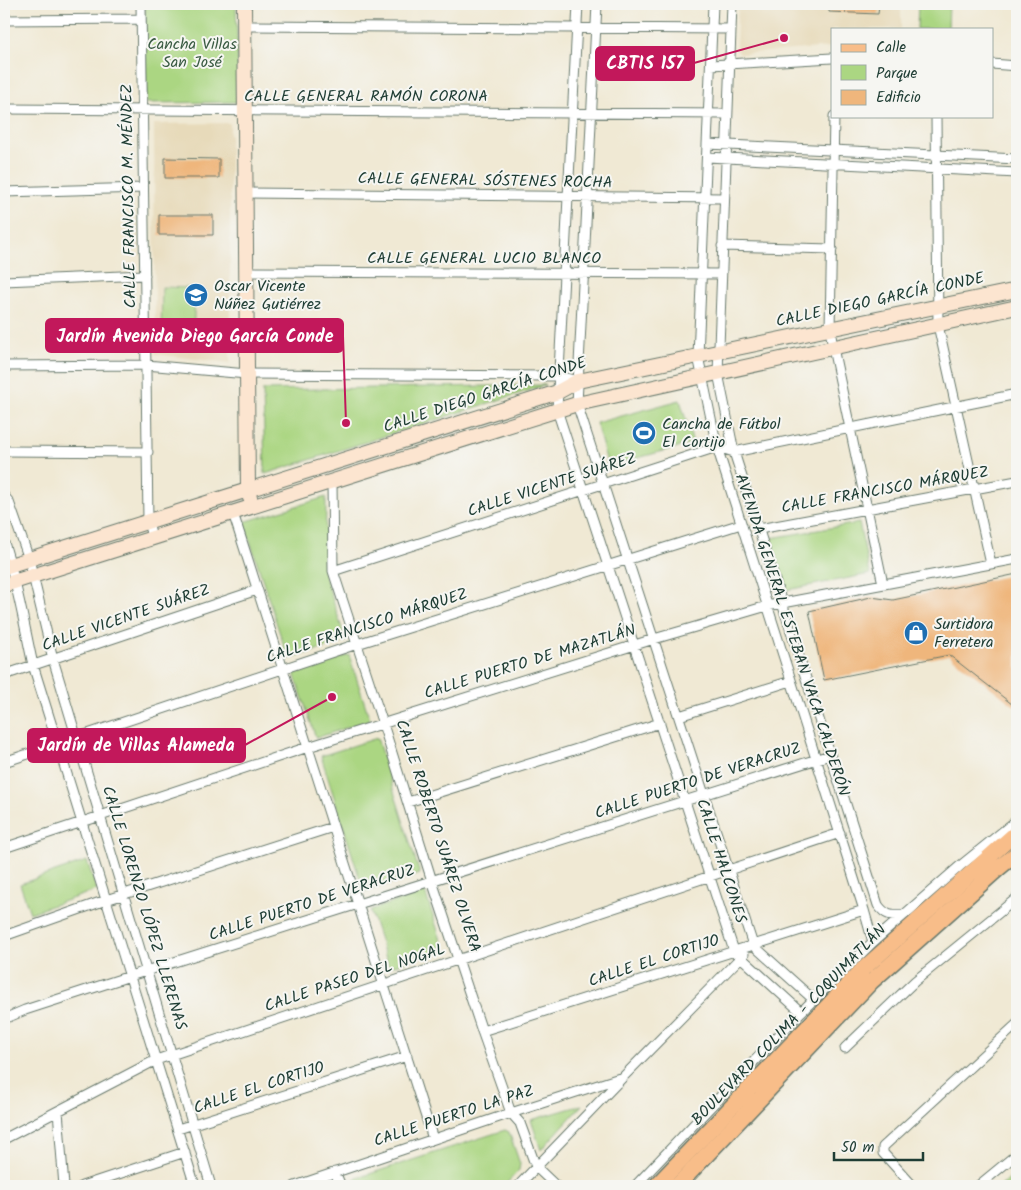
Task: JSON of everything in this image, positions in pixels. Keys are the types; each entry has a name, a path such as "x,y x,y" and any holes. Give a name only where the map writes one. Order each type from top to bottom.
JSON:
{"main road":[{"name":"BOULEVARD COLIMA - COQUIMATLÁN","path":"656,1186 863,969 1017,832"},
{"name":"BOULEVARD COLIMA - COQUIMATLÁN","path":"677,1186 871,982 1017,853"}],"street":[{"name":"CALLE FRANCISCO M. MÉNDEZ","path":"141,4 148,521 152,538"},
{"path":"244,4 248,490 254,506"},
{"path":"557,410 578,4"},
{"path":"577,404 597,4"},
{"name":"AVENIDA GENERAL ESTEBAN VACA CALDERÓN","path":"713,4 698,356 717,448 873,942"},
{"name":"AVENIDA GENERAL ESTEBAN VACA CALDERÓN","path":"732,4 718,373 734,452 878,905 884,913 893,916 904,915"},
{"path":"4,20 141,19"},
{"path":"244,26 730,29"},
{"path":"711,65 831,58"},
{"path":"994,64 1017,66"},
{"name":"CALLE GENERAL RAMÓN CORONA","path":"4,109 727,114"},
{"path":"834,118 830,328 883,584"},
{"path":"936,118 938,325 991,564"},
{"path":"707,144 1017,158"},
{"path":"707,157 1017,173"},
{"path":"4,192 143,188"},
{"name":"CALLE GENERAL SÓSTENES ROCHA","path":"246,193 724,198"},
{"path":"722,246 832,249"},
{"name":"CALLE GENERAL LUCIO BLANCO","path":"246,272 721,274"},
{"path":"4,282 145,275"},
{"name":"CALLE DIEGO GARCÍA CONDE","path":"8,565 558,392 578,381 1017,290"},
{"path":"10,583 577,404 1017,307"},
{"path":"4,366 146,365 247,374 559,376 578,381"},
{"path":"717,448 734,452 1017,394"},
{"name":"CALLE HALCONES","path":"577,404 753,945"},
{"name":"CALLE HALCONES","path":"557,410 710,876 738,954 801,1012"},
{"name":"CALLE VICENTE SUÁREZ","path":"333,571 717,448"},
{"path":"4,451 148,452"},
{"name":"CALLE ROBERTO SUÁREZ OLVERA","path":"332,481 333,571 432,881 511,1113 520,1123 536,1168 556,1186"},
{"name":"CALLE FRANCISCO MÁRQUEZ","path":"759,529 1017,481"},
{"name":"CALLE LORENZO LÓPEZ LLERENAS","path":"4,496 9,502 29,559 53,659 211,1186"},
{"path":"233,513 433,1138"},
{"name":"CALLE FRANCISCO MÁRQUEZ","path":"4,762 282,668 741,524"},
{"name":"CALLE LORENZO LÓPEZ LLERENAS","path":"4,542 10,583 33,665 196,1186"},
{"name":"CALLE PUERTO DE MAZATLÁN","path":"4,848 383,724 654,639 767,606 1017,560"},
{"name":"CALLE VICENTE SUÁREZ","path":"4,675 257,590"},
{"path":"782,652 796,647"},
{"path":"679,716 791,681"},
{"path":"408,802 660,723"},
{"name":"CALLE PUERTO DE VERACRUZ","path":"4,1019 25,1010 130,976 830,755"},
{"path":"635,1186 801,1012 873,942 960,866 1017,820"},
{"path":"4,936 124,894 334,827"},
{"name":"CALLE PASEO DEL NOGAL","path":"4,1138 156,1060 840,833"},
{"path":"846,1048 915,981 1017,898"},
{"path":"518,1186 738,954 753,945 864,910"},
{"path":"753,945 814,1000"},
{"name":"CALLE EL CORTIJO","path":"482,1031 738,954"},
{"path":"913,1186 883,1153 882,1147 1017,1024"},
{"name":"CALLE EL CORTIJO","path":"178,1129 407,1056"},
{"name":"CALLE PUERTO LA PAZ","path":"295,1186 433,1138 623,1077"},
{"path":"58,1110 64,1186"},
{"path":"82,1186 185,1152"},
{"path":"978,1186 1017,1154"},
{"path":"335,1172 341,1186"}],"shaded area":[{"path":"738,4 901,4 901,28 831,28 831,47 740,54 736,49"},
{"path":"230,123 230,363 155,354 154,124"}],"green space":[{"name":"Cancha Villas San José","path":"145,4 236,4 239,102 146,103"},
{"path":"918,4 949,4 948,28 917,28"},
{"path":"162,287 195,288 193,341 161,341"},
{"path":"546,385 265,474 263,390"},
{"name":"Cancha de Fútbol El Cortijo","path":"680,400 693,443 608,466 596,423"},
{"path":"326,497 325,576 346,641 288,659 244,522"},
{"path":"859,523 870,574 787,590 771,538"},
{"path":"349,655 370,720 316,738 294,673"},
{"path":"377,738 420,874 364,892 321,756"},
{"path":"87,861 97,890 30,913 20,884"},
{"path":"425,892 444,949 389,967 370,910"},
{"path":"582,1105 541,1150 531,1120"},
{"path":"505,1130 509,1132 520,1164 519,1170 504,1186 395,1186 392,1181 380,1186 355,1186 353,1181 357,1178"},
{"path":"1017,1172 1017,1186 1001,1186"}],"building":[{"path":"829,4 879,4 878,14 829,12"},
{"path":"165,158 219,159 219,178 165,178"},
{"path":"159,215 213,215 213,235 159,235"},
{"name":"Surtidora Ferretera","path":"1017,574 1017,708 949,655 824,680 809,611 871,597 893,600"}],"place":[{"name":"CBTIS 157","path":"784,38"},
{"name":"Oscar Vicente Núñez Gutiérrez","path":"196,295"},
{"name":"Jardín Avenida Diego García Conde","path":"346,423"},
{"name":"Cancha de Fútbol El Cortijo","path":"644,433"},
{"name":"Surtidora Ferretera","path":"916,633"},
{"name":"Jardín de Villas Alameda","path":"332,697"}]}
